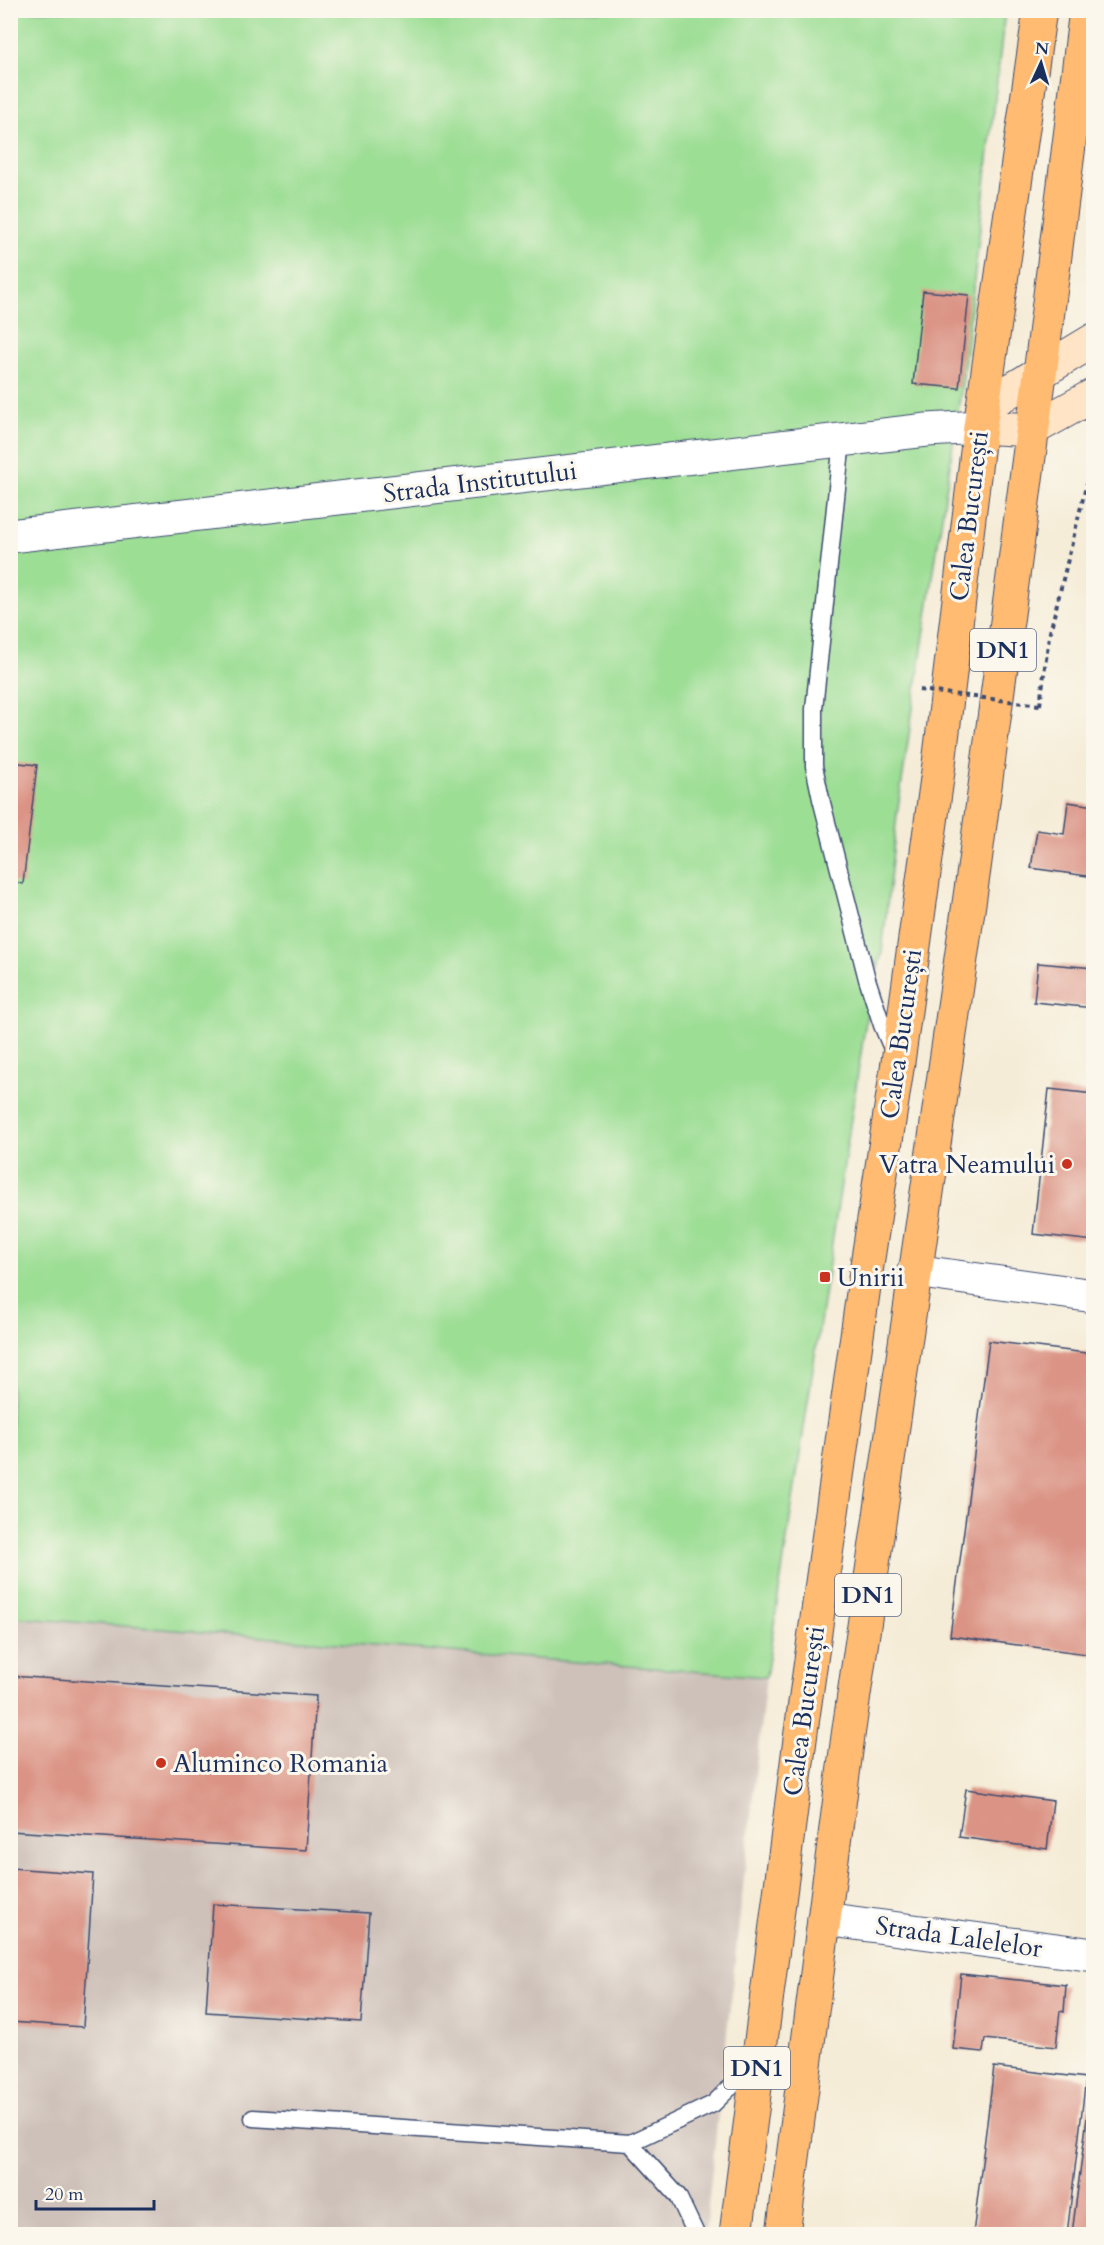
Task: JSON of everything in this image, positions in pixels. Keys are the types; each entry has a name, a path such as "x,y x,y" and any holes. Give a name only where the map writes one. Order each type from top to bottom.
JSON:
{"highway":[{"name":"Calea București","path":"736,2235 804,1712 939,764 971,420 1040,10"},
{"name":"Calea București","path":"783,2235 848,1736 974,869 1086,10"}],"main road":[{"path":"971,420 1094,340"},
{"path":"971,420 1031,430 1094,395"}],"street":[{"name":"Strada Institutului","path":"10,536 842,440 971,420"},
{"path":"914,1271 1094,1296"},
{"name":"Strada Lalelelor","path":"824,1919 1094,1955"}],"lane":[{"path":"842,440 814,709 814,766 820,799 867,979 882,1025 898,1062"},
{"path":"253,2118 630,2143 713,2104 741,2078 760,2042"},
{"path":"630,2143 678,2196 696,2235"}],"path":[{"path":"919,690 1040,705 1049,636 1094,454"}],"shaded area":[{"path":"10,1617 766,1677 705,2234 11,2234"}],"green space":[{"path":"10,11 1005,11 962,385 897,814 882,952 878,968 875,961 766,1677 11,1617"}],"building":[{"path":"923,291 969,295 959,388 913,384"},
{"path":"10,762 37,765 23,884 10,882"},
{"path":"1068,802 1094,806 1094,877 1031,868 1037,830 1064,834"},
{"path":"1038,963 1094,968 1094,1008 1034,1002"},
{"name":"Vatra Neamului","path":"1049,1089 1094,1094 1094,1241 1033,1234"},
{"path":"989,1341 1094,1354 1094,1655 950,1636"},
{"name":"Aluminco Romania","path":"10,1676 316,1696 306,1850 10,1831"},
{"path":"966,1789 1053,1801 1047,1849 959,1837"},
{"path":"10,1868 93,1874 83,2027 10,2022"},
{"path":"213,1904 369,1913 361,2022 206,2012"},
{"path":"961,1974 1066,1985 1064,2012 1060,2011 1056,2047 985,2039 983,2052 953,2049"},
{"path":"994,2067 1086,2078 1067,2234 973,2234"},
{"path":"1092,2079 1094,2234 1072,2234"}],"place":[{"name":"Vatra Neamului","path":"1067,1164"},
{"name":"Unirii","path":"825,1277"},
{"name":"Aluminco Romania","path":"161,1763"}]}
